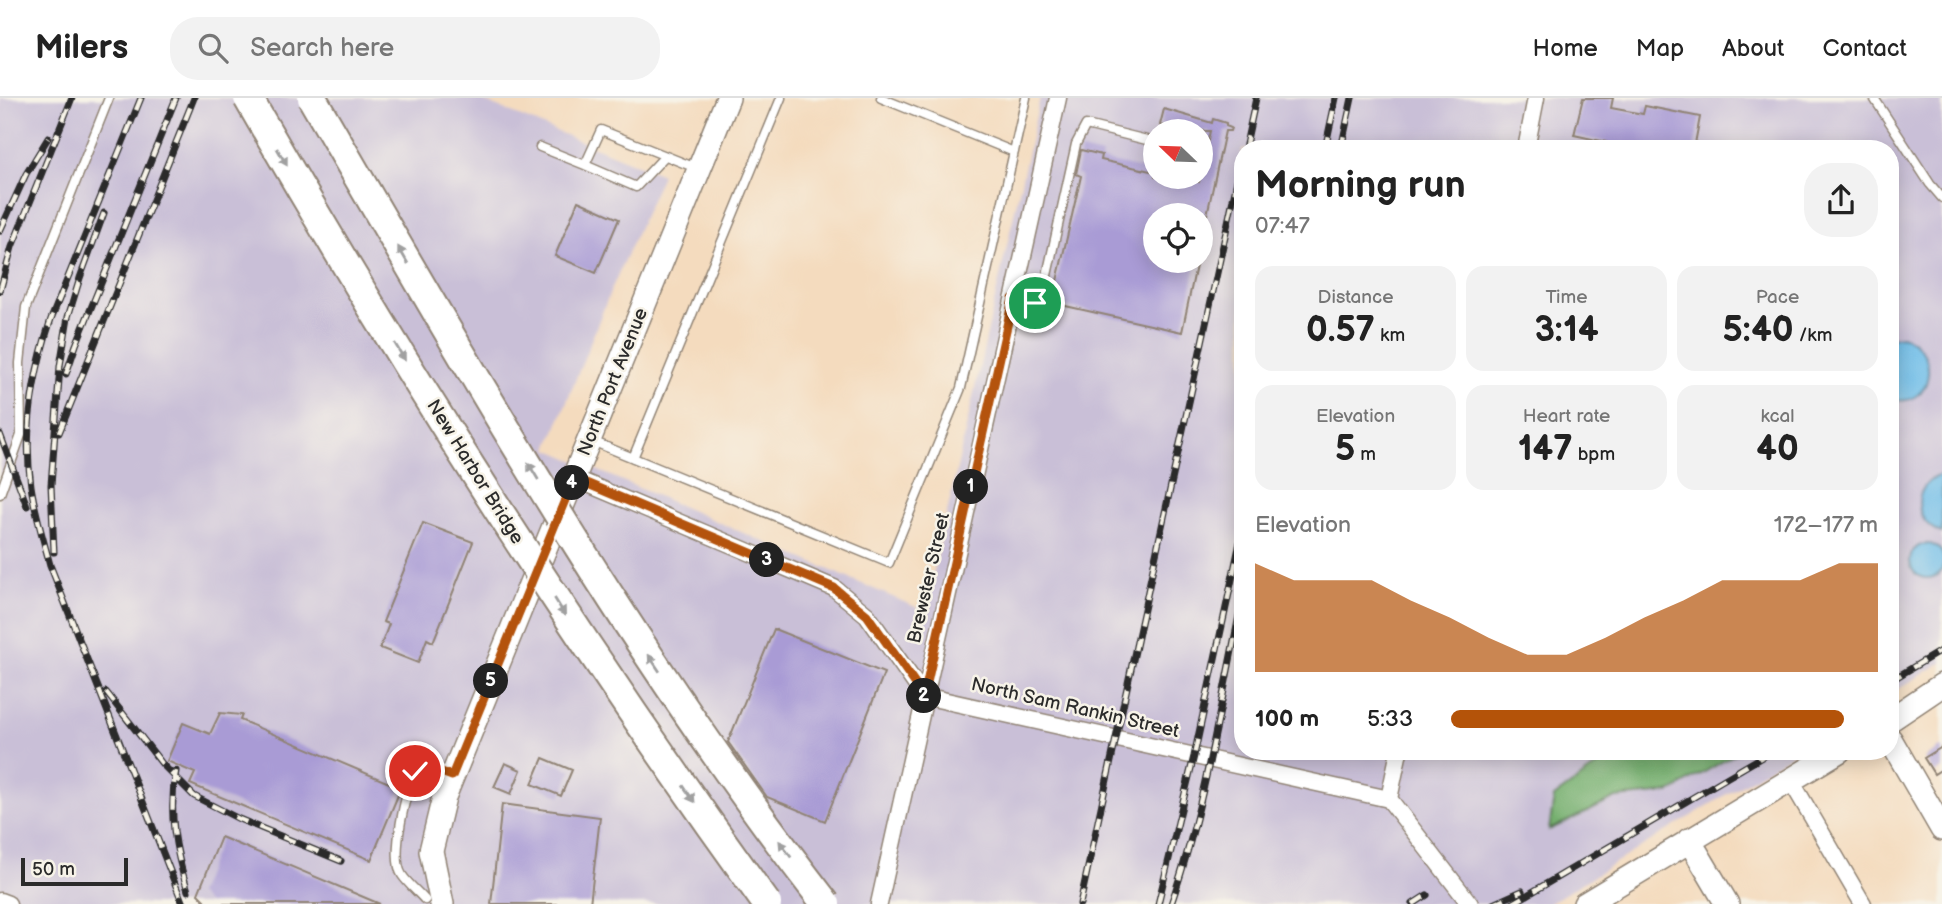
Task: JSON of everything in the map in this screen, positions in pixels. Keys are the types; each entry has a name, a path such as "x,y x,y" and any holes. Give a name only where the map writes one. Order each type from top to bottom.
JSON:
{"highway":[{"name":"New Harbor Bridge","path":"248,98 423,389 565,615 767,904"},
{"path":"312,98 450,335 618,610 704,738 826,904"}],"main road":[{"name":"North Port Avenue","path":"432,900 431,851 443,797 728,98"},
{"path":"1899,714 1942,685"},
{"path":"1899,755 1942,829"},
{"path":"1585,904 1823,760"},
{"path":"1689,840 1727,904"}],"street":[{"name":"Brewster Street","path":"879,904 1058,98"},
{"path":"1528,140 1536,98"},
{"path":"574,478 834,588 867,615 924,696"},
{"name":"North Sam Rankin Street","path":"924,696 1389,799"},
{"path":"1397,760 1389,799 1467,900"},
{"path":"1790,779 1863,904"},
{"path":"0,901 8,904"}],"lane":[{"path":"0,494 21,435 20,363 26,307 108,98"},
{"path":"633,458 781,98"},
{"path":"881,98 1014,152"},
{"path":"589,440 889,563 961,388 1026,98"},
{"path":"1874,98 1942,198"},
{"path":"1013,299 1035,303 1042,298 1076,144 1086,125 1143,139"},
{"path":"584,165 601,130 699,170"},
{"path":"540,147 636,187 665,156"},
{"path":"432,900 400,873 398,858 403,802 415,771 428,767 452,776"}],"shaded area":[{"path":"0,98 476,98 662,175 611,290 548,449 925,611 1040,98 1942,98 1942,662 1899,688 1899,140 1234,140 1234,760 1782,760 1548,904 0,904"}],"green space":[{"path":"1605,760 1725,760 1669,793 1616,798 1549,830 1554,797"}],"water":[{"path":"1899,336 1914,342 1923,352 1927,364 1928,376 1924,387 1916,396 1905,400 1899,400"},
{"path":"1942,475 1942,533 1925,521 1919,504 1925,486"},
{"path":"1927,544 1939,549 1943,564 1939,573 1927,578 1915,573 1910,561 1915,549"}],"building":[{"path":"1583,98 1613,98 1611,108 1643,114 1645,106 1700,117 1696,140 1597,140 1574,135"},
{"path":"1164,109 1198,119 1162,119"},
{"path":"1213,119 1226,123 1226,126 1231,128 1230,131 1225,131 1213,187"},
{"path":"1081,150 1102,155 1101,160 1143,169 1143,189 1213,189 1210,203 1143,203 1143,273 1194,273 1182,332 1052,303 1081,176 1076,174"},
{"path":"578,201 619,219 596,273 555,256"},
{"path":"423,523 473,542 433,642 427,639 418,663 380,648 389,624 383,622"},
{"path":"774,629 884,673 825,821 767,797 728,742"},
{"path":"220,713 242,715 240,720 401,788 371,860 190,784 195,773 167,761 183,723 210,734"},
{"path":"1942,747 1942,769 1934,774 1924,758"},
{"path":"543,758 572,770 561,796 532,784"},
{"path":"505,763 521,770 511,794 494,787"},
{"path":"502,804 600,817 590,904 491,904"},
{"path":"221,837 380,904 208,904 198,894"}],"railway":[{"path":"0,291 12,247 72,98"},
{"path":"141,98 51,319 35,380 29,423 29,465 35,506 50,565 183,904"},
{"path":"66,374 176,98"},
{"path":"59,433 194,98"},
{"path":"1247,140 1256,98"},
{"path":"1327,140 1336,98"},
{"path":"1343,140 1352,98"},
{"path":"0,231 26,174 48,138"},
{"path":"1080,904 1234,195"},
{"path":"54,552 51,485 60,366 68,317 104,213"},
{"path":"0,434 27,506"},
{"path":"1158,904 1194,756 1234,570"},
{"path":"1171,904 1193,831 1234,642"},
{"path":"1899,676 1942,650"},
{"path":"106,692 163,765 194,796 239,819 341,861"},
{"path":"1512,904 1757,760"},
{"path":"176,771 174,831 188,891"},
{"path":"1493,904 1522,891"},
{"path":"1413,904 1427,895"}],"route":[{"path":"415,771 428,767 452,776 574,478 834,588 867,615 924,696 1013,299 1035,303"}]}
